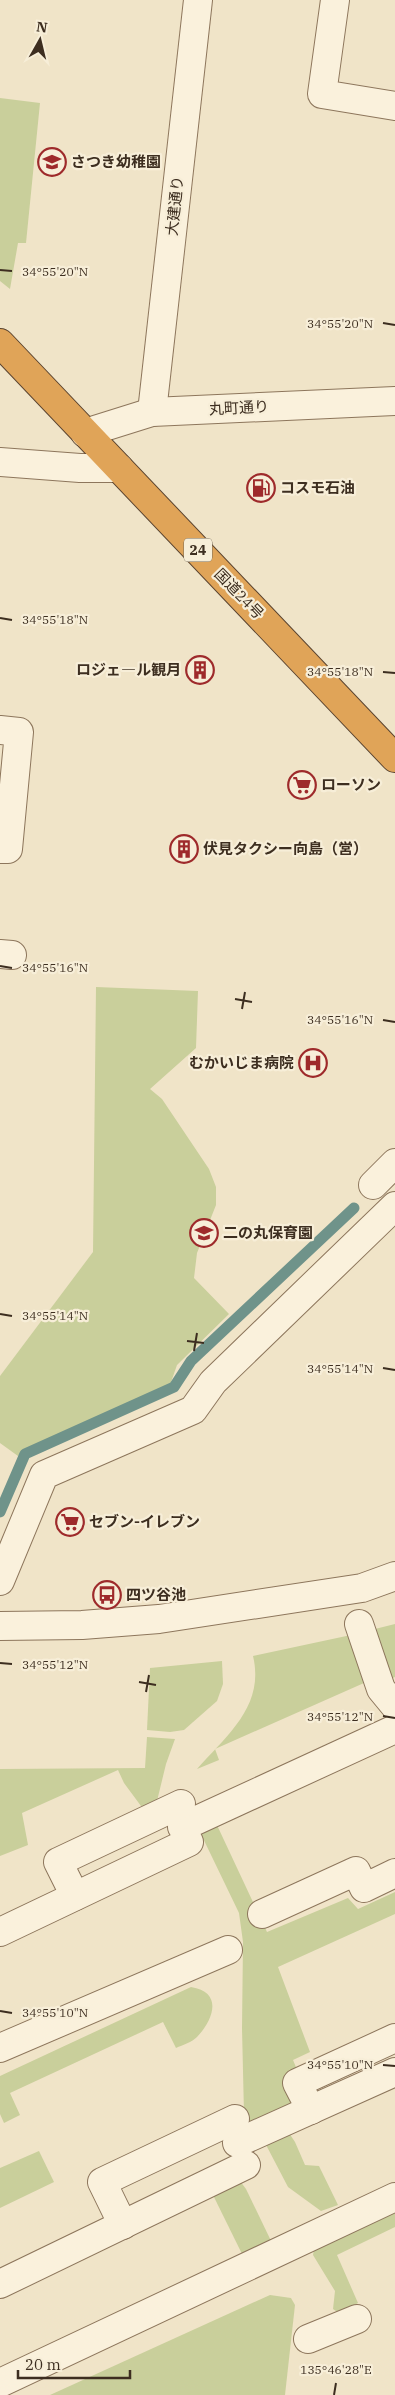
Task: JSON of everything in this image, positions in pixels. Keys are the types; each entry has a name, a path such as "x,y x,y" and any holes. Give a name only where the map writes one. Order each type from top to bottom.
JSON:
{"highway":[{"name":"国道24号","path":"0,343 395,758"}],"street":[{"name":"大建通り","path":"152,412 198,0"},
{"path":"336,0 322,94 395,106"},
{"name":"丸町通り","path":"85,434 152,412 395,401"},
{"path":"0,462 80,468 119,468"},
{"path":"0,730 19,732 8,850 0,849"},
{"path":"373,1185 395,1164"},
{"path":"0,1581 44,1474 193,1410 213,1382 395,1206"},
{"path":"0,1626 82,1625 159,1619 362,1588 395,1576"},
{"path":"359,1624 381,1689 395,1706"},
{"path":"75,1896 58,1862 184,1824 395,1729"},
{"path":"0,1932 75,1896 184,1824"},
{"path":"262,1914 356,1871 364,1888 395,1873"},
{"path":"0,2048 228,1950"},
{"path":"311,2110 298,2083 395,2038"},
{"path":"123,2225 102,2182 239,2142 395,2072"},
{"path":"0,2284 123,2225 239,2142"},
{"path":"0,2382 395,2197"},
{"path":"308,2339 357,2319"}],"green space":[{"path":"0,98 40,103 26,243 18,243 10,289 0,281"},
{"name":"二の丸保育園","path":"96,987 198,991 196,1048 150,1089 162,1099 209,1169 216,1187 216,1205 197,1253 194,1278 229,1314 177,1365 170,1385 18,1456 0,1443 0,1376 93,1252"},
{"path":"395,1624 395,1677 386,1681 367,1631"},
{"path":"351,1635 364,1683 216,1749 241,1718 254,1690 253,1656"},
{"path":"222,1661 223,1684 217,1701 184,1730 170,1732 147,1730 150,1668"},
{"path":"147,1737 175,1739 166,1764 157,1801 149,1806 141,1806 124,1783 118,1770 22,1813 28,1845 0,1856 0,1769 145,1768"},
{"path":"215,1749 219,1760 197,1769 209,1756"},
{"path":"216,1823 267,1932 348,1898 358,1909 395,1892 395,1914 278,1967 310,2052 293,2060 298,2072 304,2106 251,2127 244,2114 243,1942 239,1913 199,1830"},
{"path":"191,1987 208,1994 212,2007 208,2022 195,2039 176,2048 163,2022 10,2093 20,2115 4,2123 0,2114 0,2076"},
{"path":"287,2130 295,2142 305,2165 319,2166 338,2205 321,2211 288,2187 264,2141"},
{"path":"39,2151 54,2182 0,2208 0,2168"},
{"path":"240,2181 246,2189 273,2245 244,2258 211,2191"},
{"path":"395,2213 395,2227 337,2255 358,2303 339,2313 333,2309 335,2291 313,2255 314,2249"},
{"path":"270,2295 291,2298 295,2305 285,2395 50,2395"}],"waterway":[{"path":"0,1512 25,1454 174,1387 191,1361 354,1208"}],"place":[{"name":"さつき幼稚園","path":"52,162"},
{"name":"コスモ石油","path":"261,488"},
{"name":"ロジェ―ル観月","path":"200,670"},
{"name":"ローソン","path":"302,785"},
{"name":"伏見タクシー向島（営）","path":"184,849"},
{"name":"むかいじま病院","path":"313,1063"},
{"name":"二の丸保育園","path":"204,1233"},
{"name":"セブン-イレブン","path":"70,1522"},
{"name":"四ツ谷池","path":"107,1595"}]}
